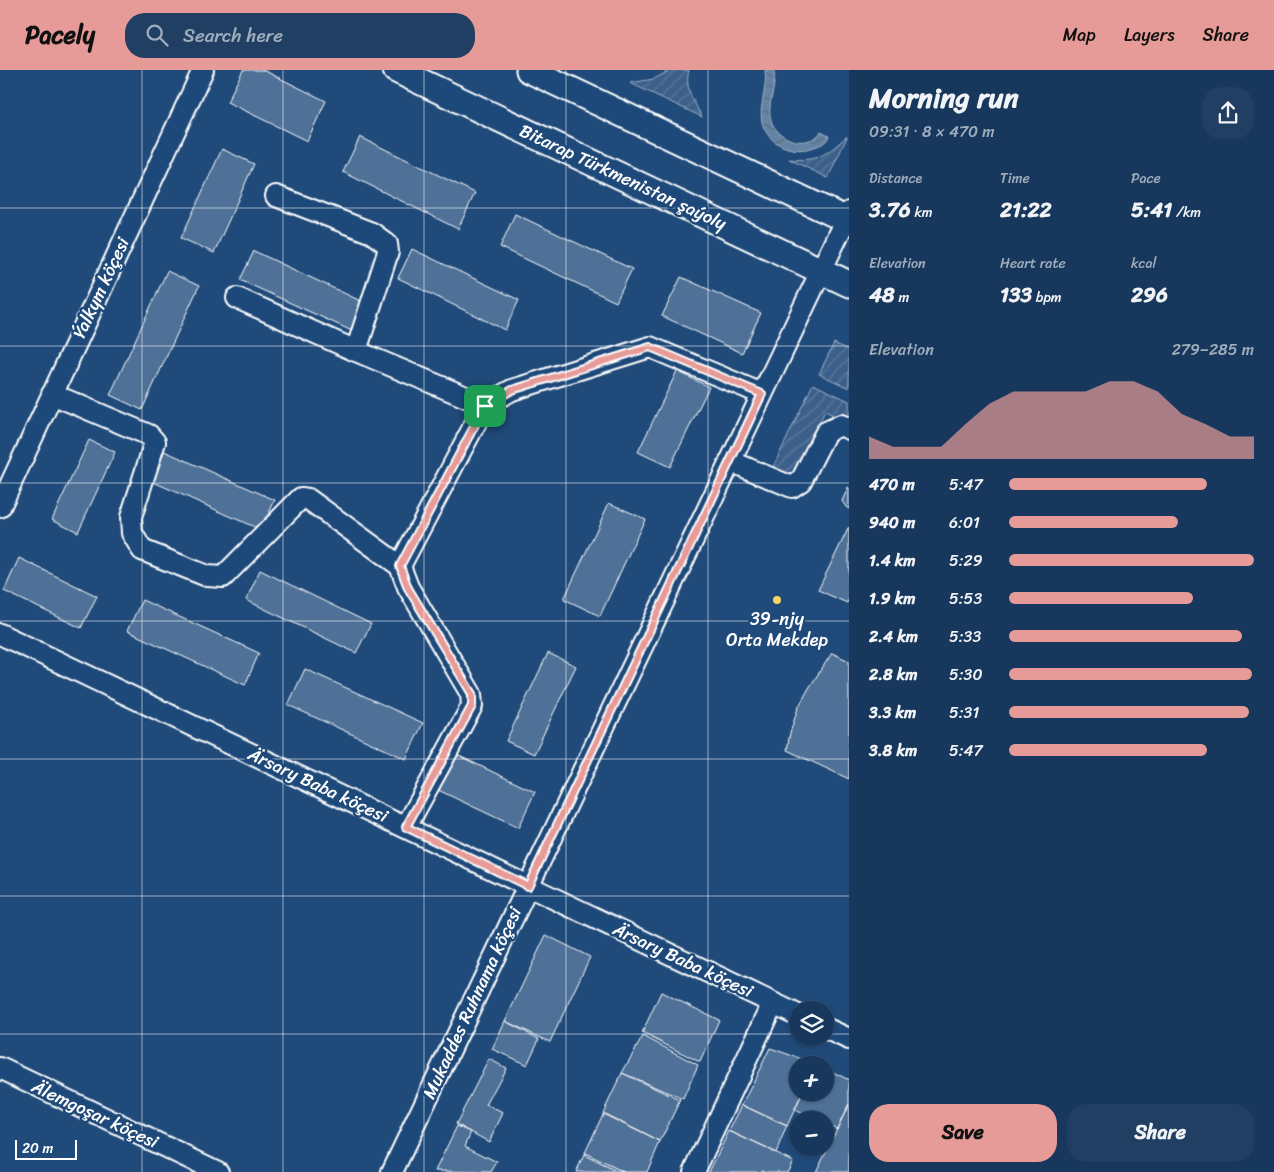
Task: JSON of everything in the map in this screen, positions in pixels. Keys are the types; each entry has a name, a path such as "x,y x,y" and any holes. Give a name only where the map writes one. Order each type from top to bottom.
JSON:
{"main road":[{"name":"Bitarap Türkmenistan şaýoly","path":"396,70 849,284"},
{"path":"529,70 848,217"}],"street":[{"name":"Ýalkym köçesi","path":"0,507 203,70"},
{"path":"276,196 372,233 387,244 388,252 356,351"},
{"name":"Mukaddes Ruhnama köçesi","path":"392,1172 848,217"},
{"path":"237,298 485,406"},
{"path":"400,566 485,406 512,390 650,347 762,394"},
{"path":"52,394 149,435 155,442 131,517 132,533 142,550 207,576 223,577 301,498 308,499 400,566 408,588 472,694 472,706 406,827"},
{"path":"730,461 792,487 801,481 826,432 841,425 849,430"},
{"name":"Ärsary Baba köçesi","path":"0,634 789,1011"},
{"path":"694,1172 773,1003"},
{"path":"834,1032 849,1039"},
{"name":"Älemgoşar köçesi","path":"0,1068 218,1172"}],"shaded area":[{"path":"671,70 689,70 689,89 702,117 630,83 654,79"},
{"path":"846,137 828,178 789,159 799,160 820,156 827,153"},
{"path":"834,343 849,350 849,388 819,374"},
{"path":"813,384 849,401 849,423 825,411 795,472 790,476 775,471 773,467"}],"water":[{"path":"765,70 774,70 770,117 776,129 781,134 795,141 809,140 821,132 829,136 825,142 800,150 785,147 768,135 761,115"}],"building":[{"path":"243,70 263,70 326,101 307,141 227,102"},
{"path":"360,137 475,193 458,229 343,172"},
{"path":"222,149 254,164 214,253 181,238"},
{"path":"515,214 632,269 616,302 500,247"},
{"path":"412,249 519,300 505,330 398,278"},
{"path":"254,251 365,303 352,331 240,280"},
{"path":"167,271 199,286 142,410 110,395"},
{"path":"681,277 761,313 742,353 662,316"},
{"path":"677,371 709,387 670,467 638,452"},
{"path":"89,440 115,452 78,532 52,519"},
{"path":"162,450 275,500 261,530 149,480"},
{"path":"849,488 849,509 842,501"},
{"path":"609,503 645,519 600,616 564,599"},
{"path":"849,527 849,599 847,603 818,590"},
{"path":"19,558 97,596 81,628 4,591"},
{"path":"260,570 371,624 356,653 246,600"},
{"path":"142,600 259,653 245,685 127,631"},
{"path":"548,653 576,666 534,754 506,741"},
{"path":"832,653 849,661 849,779 787,750 798,708"},
{"path":"305,669 423,723 406,759 288,705"},
{"path":"455,754 535,792 518,828 438,790"},
{"path":"546,935 590,957 550,1042 505,1021"},
{"path":"661,992 719,1020 700,1062 642,1033"},
{"path":"505,1021 539,1039 527,1065 492,1049"},
{"path":"643,1036 698,1065 683,1099 622,1073"},
{"path":"770,1048 793,1056 789,1056 789,1101 799,1101 794,1111 789,1111 787,1126 742,1105"},
{"path":"489,1059 506,1068 486,1105 503,1113 489,1142 456,1124"},
{"path":"834,1072 849,1080 849,1104 837,1129 834,1128 834,1111 795,1110 799,1101 834,1101"},
{"path":"622,1073 680,1100 660,1142 603,1113"},
{"path":"849,1104 849,1172 816,1172 824,1156 834,1156 834,1135"},
{"path":"742,1105 787,1126 776,1153 729,1131"},
{"path":"603,1114 660,1142 647,1172 618,1172 584,1155"},
{"path":"457,1126 471,1132 465,1146 497,1162 491,1172 435,1171"},
{"path":"729,1131 793,1161 787,1172 767,1172 762,1170 761,1172 709,1172"},
{"path":"585,1153 624,1172 576,1172"}],"place":[{"name":"39-njy Orta Mekdep","path":"777,600"}],"route":[{"path":"650,347 762,394 528,886 406,827 472,706 472,694 408,588 400,566 485,406 512,390 650,347"}]}
